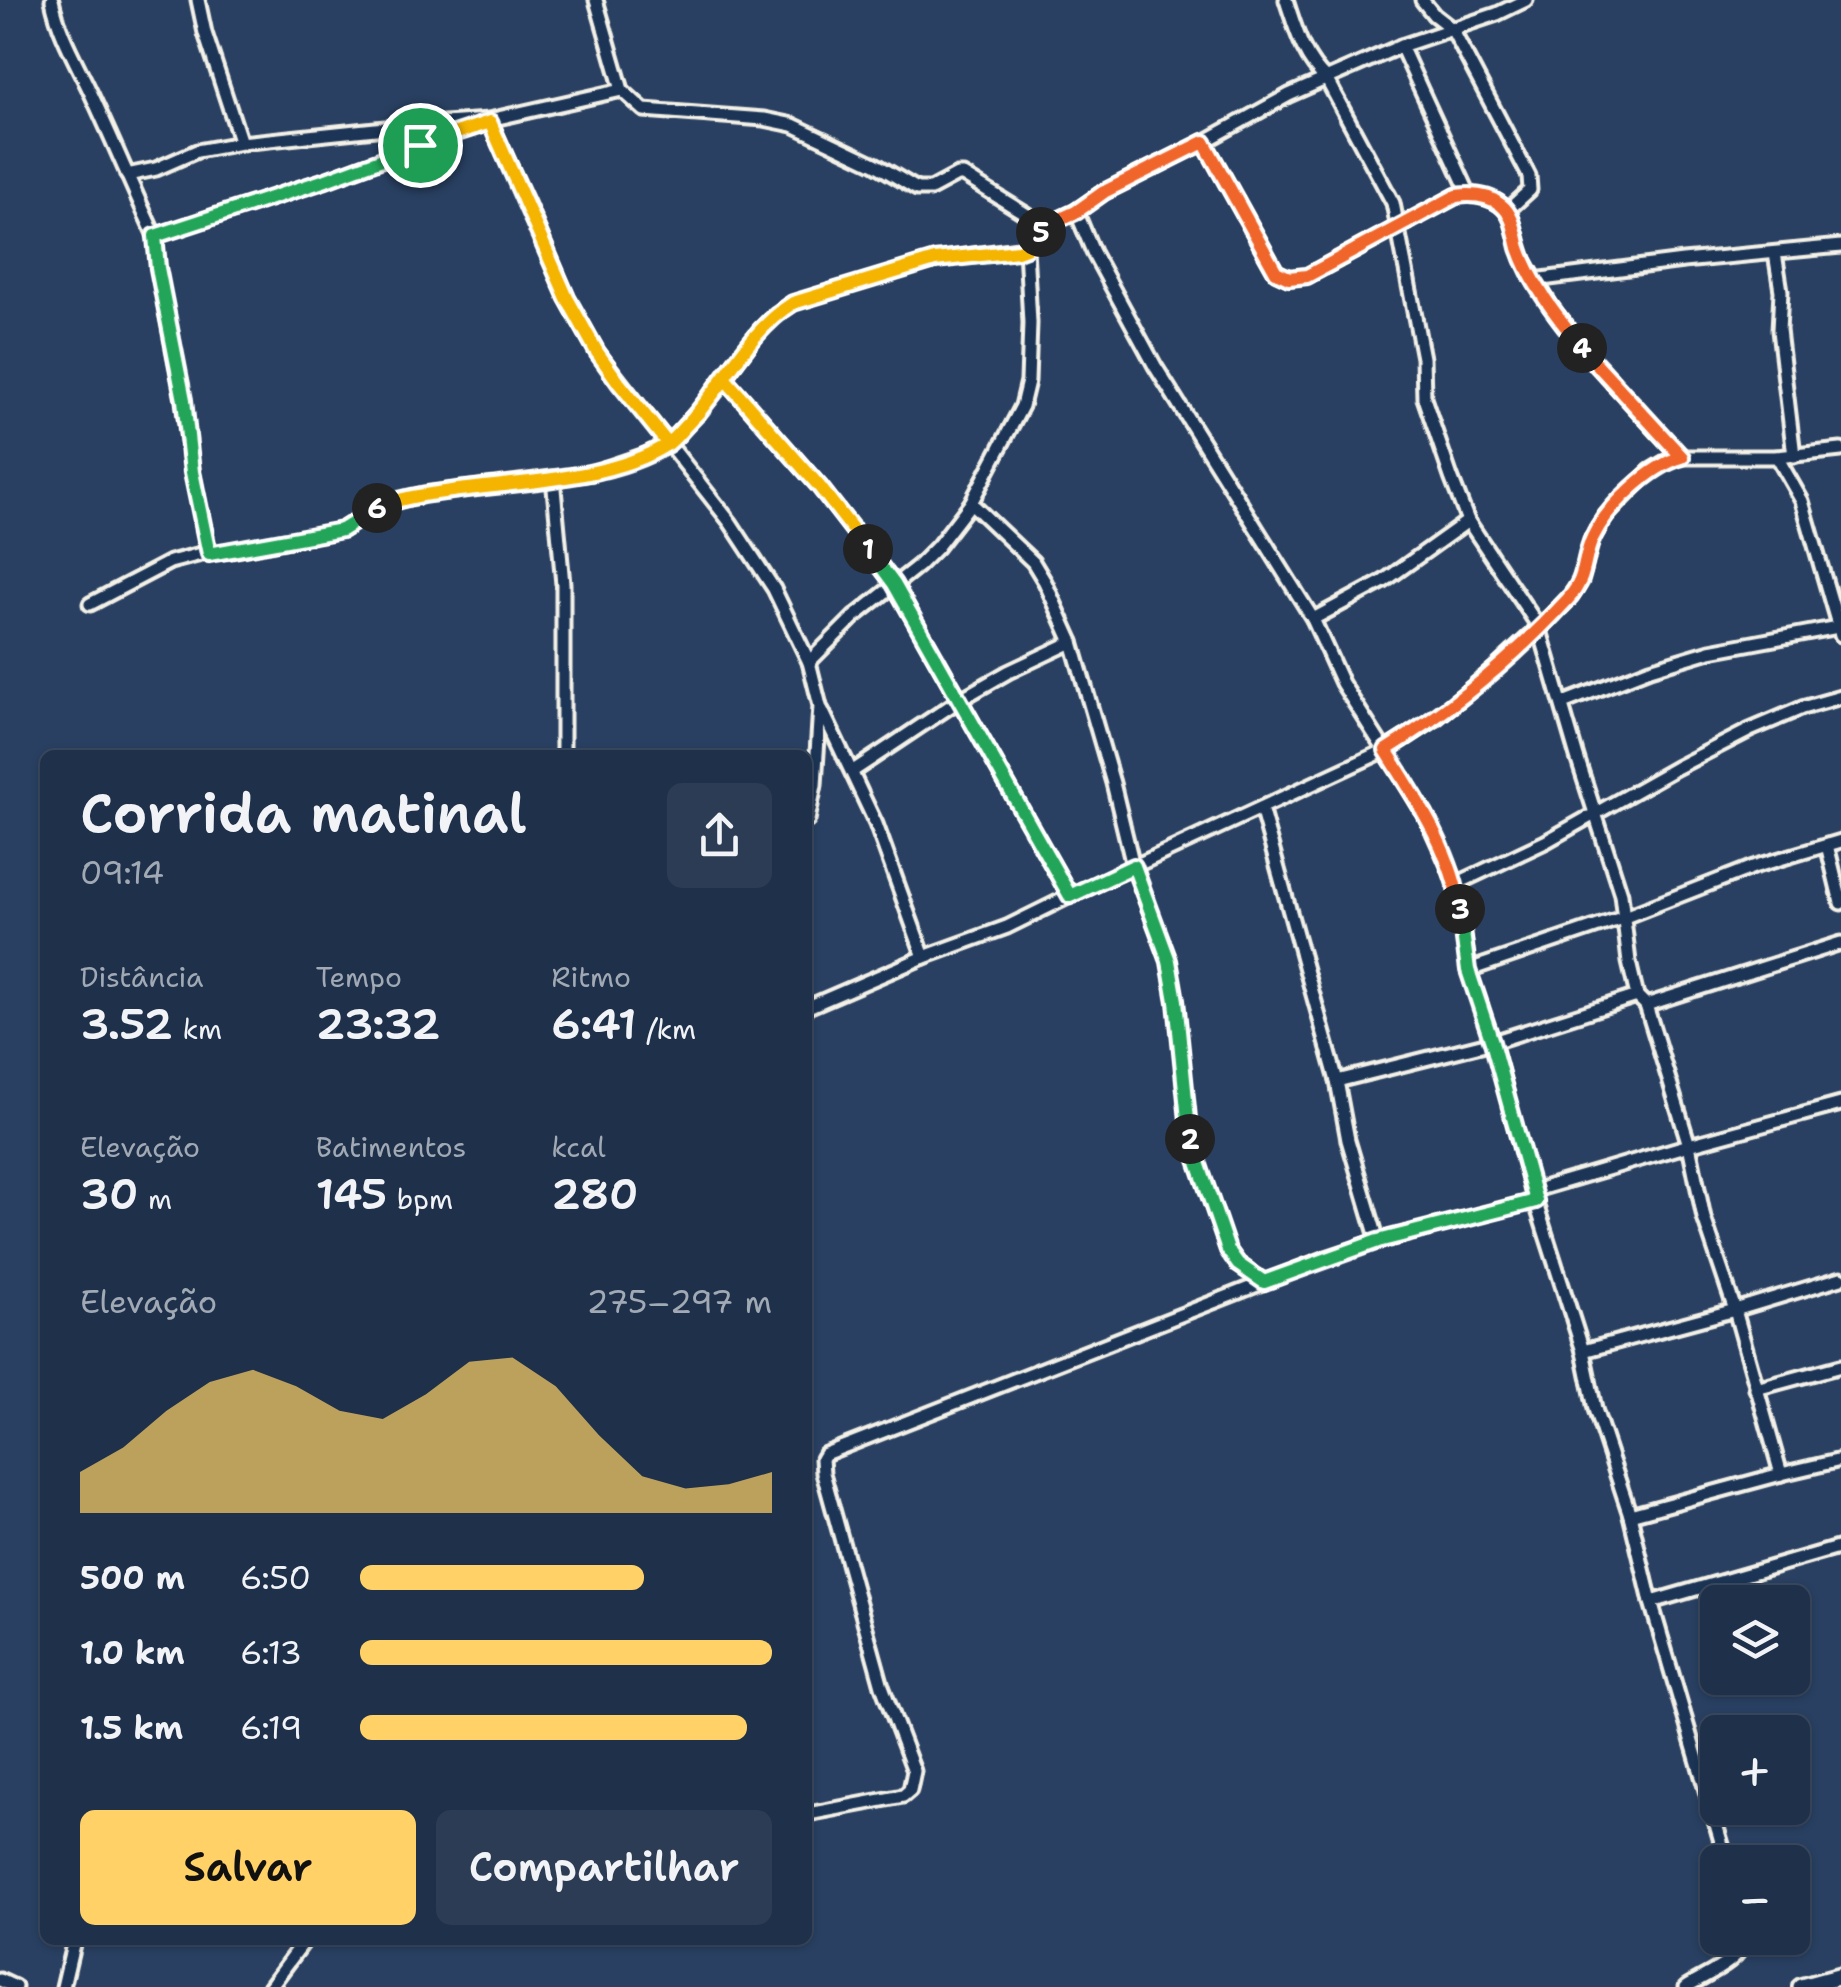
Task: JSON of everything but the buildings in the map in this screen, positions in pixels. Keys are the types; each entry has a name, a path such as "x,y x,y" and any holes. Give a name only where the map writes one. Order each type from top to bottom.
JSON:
{"main road":[{"path":"1800,1987 1841,1976"}],"street":[{"path":"52,0 68,50 155,236 184,400 192,472 209,554"},
{"path":"198,0 241,142"},
{"path":"596,0 622,90 644,110 737,116 793,126 875,164 917,190 961,174 1045,226"},
{"path":"1286,0 1304,51 1327,80 1393,202 1423,358 1424,398 1468,521 1540,627 1620,894 1641,1001 1689,1145 1704,1218 1735,1310 1781,1474"},
{"path":"1422,0 1452,29 1531,182 1530,190 1507,211"},
{"path":"90,604 170,562 342,530 396,500 612,467 668,444 699,412 760,330 793,303 935,260 1026,248 1045,226 1289,95 1401,46 1497,14 1526,0"},
{"path":"1401,46 1468,194"},
{"path":"155,236 490,121 622,90"},
{"path":"127,175 156,169 197,150 241,142 414,124 490,121"},
{"path":"490,121 574,312 597,352 730,522 774,589 809,662 820,706 876,824 924,957"},
{"path":"1204,142 1280,275 1307,276 1456,196 1468,194 1499,203 1510,214 1524,260 1550,308 1591,359 1682,457"},
{"path":"1393,202 1419,216"},
{"path":"1076,212 1093,252 1155,366 1313,619 1342,683 1425,814 1456,884 1468,970 1584,1350 1595,1410 1630,1515 1651,1602 1722,1845"},
{"path":"1534,280 1841,246"},
{"path":"809,662 854,617 937,547 971,503 1022,406 1030,323 1026,248"},
{"path":"1775,252 1780,291 1778,330 1794,456"},
{"path":"725,379 819,486 894,584 1070,896"},
{"path":"812,1005 924,957 996,932 1386,750 1434,720 1570,596 1581,581 1592,538 1606,516 1650,471 1665,462 1682,457 1777,457 1841,450"},
{"path":"1563,703 1650,669 1710,651 1839,631 1802,501 1777,457"},
{"path":"553,478 562,584 562,750"},
{"path":"971,503 1033,562 1072,642 1114,782 1134,866 1169,961 1190,1139 1228,1250 1238,1264 1264,1282"},
{"path":"1313,619 1384,581 1468,521"},
{"path":"853,771 961,699 1072,642"},
{"path":"1456,884 1546,842 1750,730 1841,697"},
{"path":"812,800 820,706"},
{"path":"1261,808 1378,1241"},
{"path":"1468,970 1622,918 1754,867 1841,841"},
{"path":"1828,844 1841,903"},
{"path":"1336,1081 1492,1042 1841,943"},
{"path":"812,1813 904,1796 910,1790 914,1771 882,1686 823,1473 825,1454 1378,1241 1534,1196 1689,1145 1841,1104"},
{"path":"1584,1350 1841,1278"},
{"path":"1756,1389 1841,1366"},
{"path":"1630,1515 1841,1460"},
{"path":"1651,1602 1841,1547"},
{"path":"63,1987 73,1945"},
{"path":"270,1987 301,1945"},
{"path":"1686,1987 1737,1955"},
{"path":"0,1980 15,1987"}],"route":[{"path":"420,145 155,236 184,400 192,472 209,554 342,530 396,500 592,472 645,455 668,444 699,412 725,379 760,330 793,303 935,260 1026,248 1045,226 1204,142 1276,272 1289,278 1307,276 1456,196 1468,194 1499,203 1510,214 1524,260 1550,308 1591,359 1682,457 1650,471 1606,516 1592,538 1581,581 1540,627 1434,720 1386,750 1425,814 1456,884 1468,970 1536,1201 1378,1241 1264,1282 1238,1264 1228,1250 1190,1139 1169,961 1134,866 1070,896 894,584 819,486 725,379 668,444 597,352 567,298 490,122 420,145"}]}
